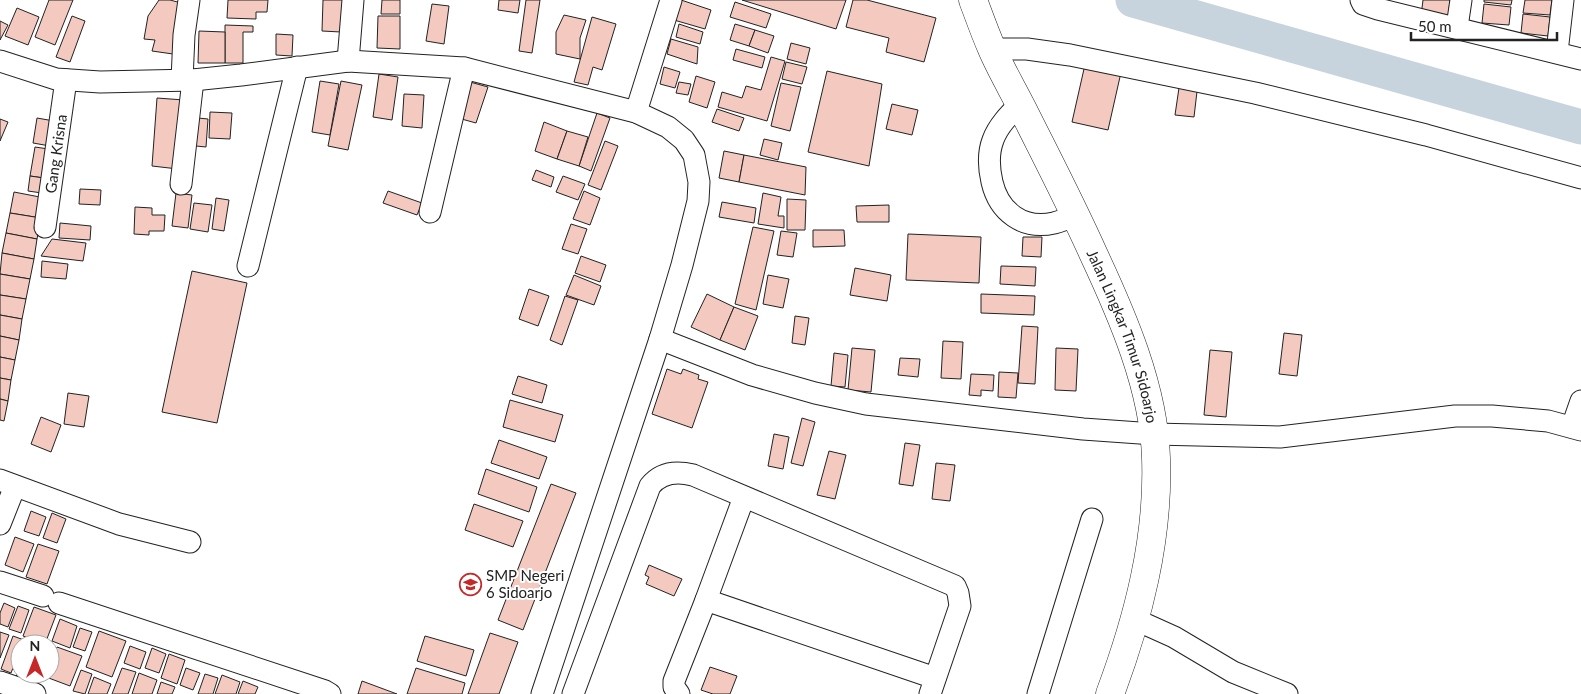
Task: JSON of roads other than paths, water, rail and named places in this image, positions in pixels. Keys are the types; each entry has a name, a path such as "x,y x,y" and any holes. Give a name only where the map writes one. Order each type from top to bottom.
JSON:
{"main road":[{"name":"Jalan Lingkar Timur Sidoarjo","path":"972,0 1020,104 1076,215 1125,325 1144,383 1154,434 1156,456 1155,524 1147,570 1134,619 1110,694"}],"street":[{"path":"181,184 188,80 184,35 189,0"},
{"path":"348,61 353,0"},
{"path":"636,112 671,0"},
{"path":"1361,0 1363,4 1378,9 1581,58"},
{"path":"1457,27 1461,0"},
{"path":"1557,52 1563,0"},
{"path":"989,39 1027,49 1070,55 1256,94 1426,135 1581,178"},
{"path":"0,61 56,79 100,82 188,80 348,61 464,68 636,112 668,127 684,140 694,155 699,182 698,202 682,265 660,339 542,694"},
{"path":"248,266 297,67"},
{"path":"430,212 464,68"},
{"name":"Gang Krisna","path":"45,227 66,80"},
{"path":"1020,104 1000,126 992,141 990,171 998,200 1008,213 1019,220 1031,223 1054,223 1076,215"},
{"path":"660,339 752,375 815,393 866,404 1083,429 1154,434 1280,437 1455,416 1522,418 1548,421 1577,429 1581,401"},
{"path":"573,694 652,484 670,473 684,472 955,586 960,606 933,686 706,600"},
{"path":"0,524 8,483 118,524 190,542"},
{"path":"679,694 674,687 674,681 744,497"},
{"path":"1038,694 1092,519"},
{"path":"0,582 330,694"},
{"path":"1134,619 1174,637 1233,672 1287,694"},
{"path":"0,682 35,694"}],"waterway":[{"path":"1133,0 1581,127"}],"place":[{"name":"SMP Negeri 6 Sidoarjo","path":"470,584"}]}
